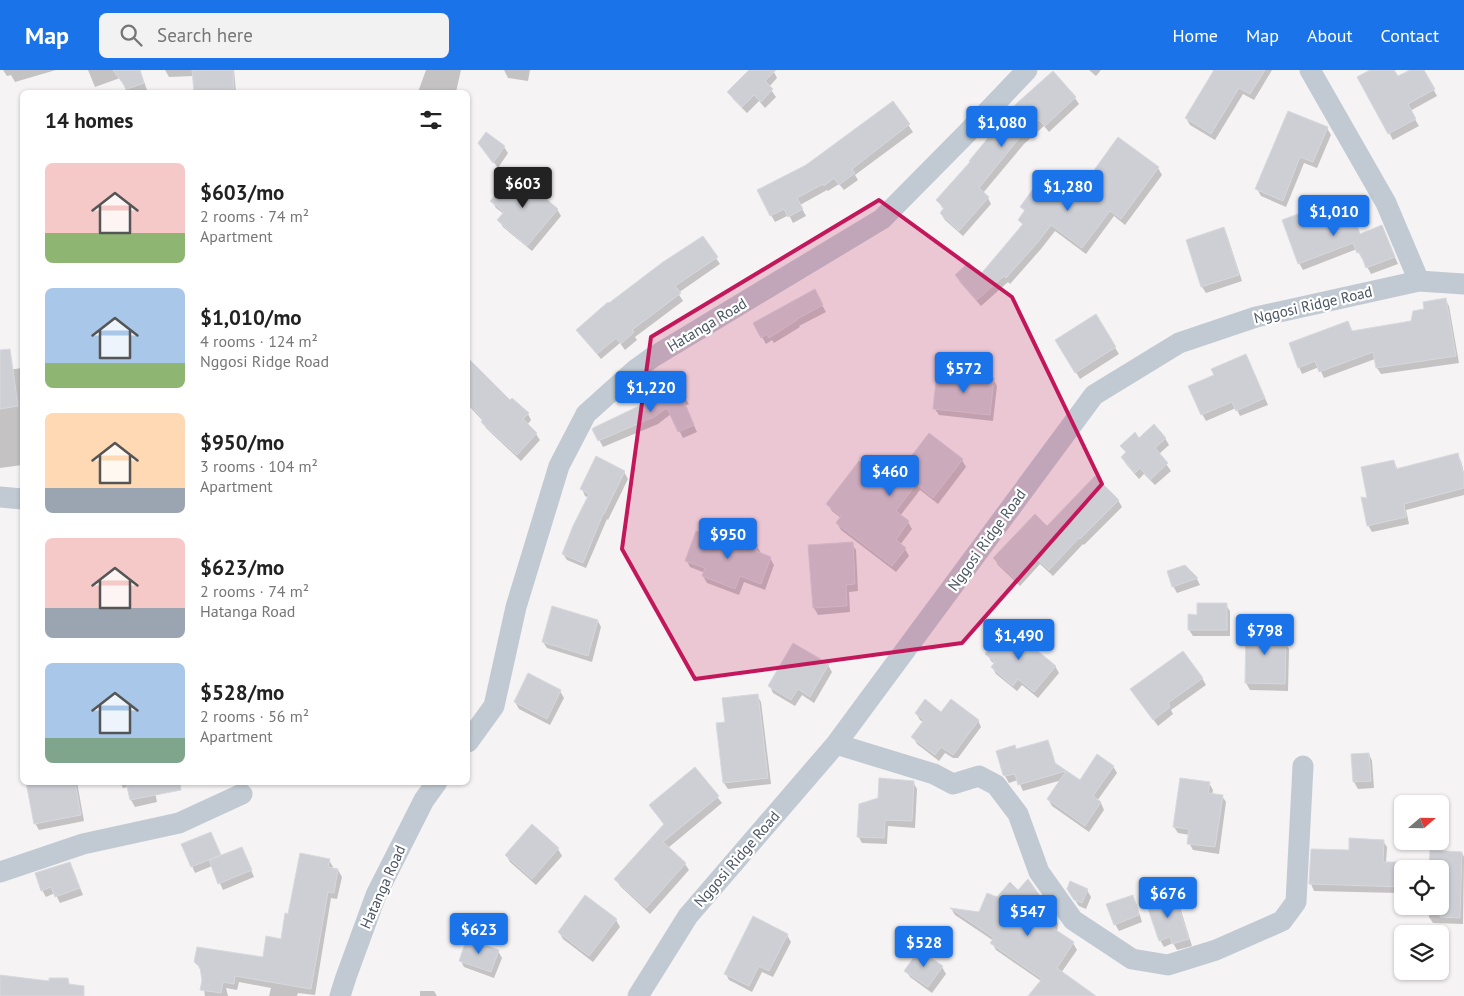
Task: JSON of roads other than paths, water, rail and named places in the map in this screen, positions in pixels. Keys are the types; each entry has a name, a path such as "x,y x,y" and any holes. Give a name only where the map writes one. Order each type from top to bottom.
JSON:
{"street":[{"name":"Hatanga Road","path":"470,739 494,706 516,607 559,466 586,414 635,370 653,357 882,219 1027,70"},
{"path":"1310,70 1386,203 1419,281"},
{"name":"Nggosi Ridge Road","path":"638,996 688,916 836,744 1094,395 1178,343 1256,317 1419,281 1463,285"},
{"path":"0,497 20,499"},
{"path":"836,744 934,774 953,784 979,776 996,785 1018,814 1039,872 1073,920 1132,959 1168,965 1216,950 1282,921 1296,902 1303,766"},
{"name":"Hatanga Road","path":"340,996 376,895 424,800 435,785"},
{"path":"0,872 83,844 179,824 242,794"}]}
